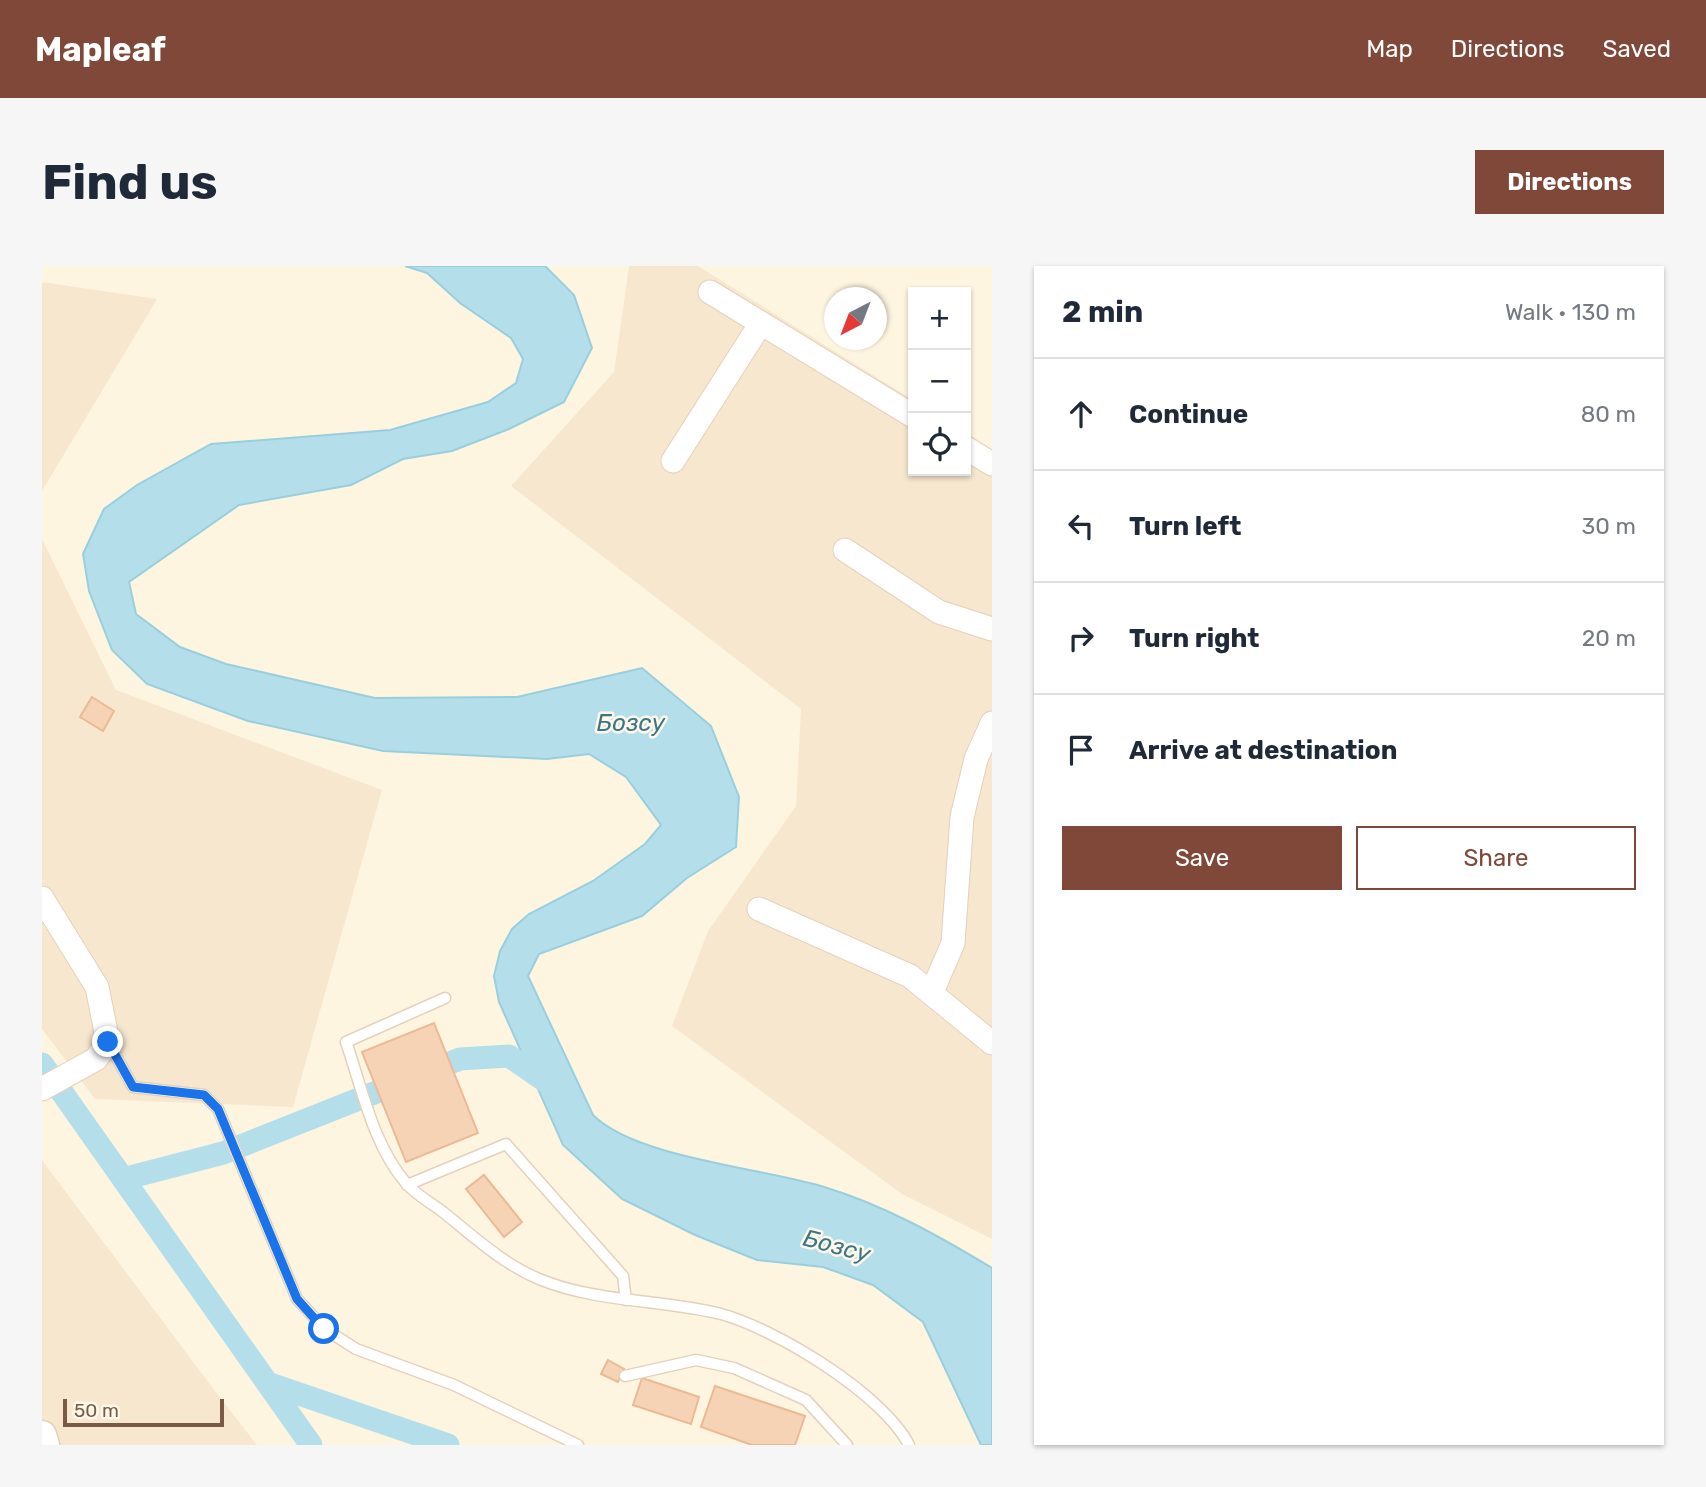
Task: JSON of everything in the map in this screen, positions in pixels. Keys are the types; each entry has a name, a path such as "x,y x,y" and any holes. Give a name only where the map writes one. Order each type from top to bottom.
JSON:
{"street":[{"path":"710,292 908,413"},
{"path":"673,461 761,323"},
{"path":"971,451 992,464"},
{"path":"845,550 939,612 992,629"},
{"path":"932,992 953,943 962,817 976,760 992,723"},
{"path":"42,898 97,987 108,1042 96,1059 42,1089"},
{"path":"759,909 910,976 992,1043"},
{"path":"42,1435 45,1445"}],"lane":[{"path":"445,998 346,1042 384,1149 407,1185 499,1256 537,1279 584,1293 721,1315 767,1333 857,1388 899,1425 909,1445"},
{"path":"108,1042 133,1087 204,1095 218,1109 297,1299 324,1329 356,1349 454,1385 578,1445"},
{"path":"407,1185 506,1144 623,1276 626,1300"},
{"path":"625,1376 696,1360 734,1368 806,1400 847,1445"}],"shaded area":[{"path":"629,266 698,266 824,345 824,350 833,350 908,397 908,476 971,476 971,436 992,449 992,1239 902,1194 672,1026 708,931 796,806 801,709 511,486 614,372"},
{"path":"42,282 157,299 42,491"},
{"path":"42,539 116,690 382,790 293,1107 95,1099 42,1029"},
{"path":"42,1160 215,1391 257,1445 42,1445"}],"water":[{"name":"Бозсу","path":"405,266 545,266 574,295 592,348 564,402 509,429 452,451 403,459 351,485 239,505 129,582 136,614 180,647 226,664 375,698 517,697 642,668 711,726 739,797 736,847 687,878 642,916 539,954 528,976 593,1115 613,1130 669,1152 798,1180 846,1194 911,1222 992,1268 992,1445 981,1445 923,1322 873,1285 823,1267 757,1260 695,1235 622,1199 563,1145 499,1002 494,976 500,951 512,929 529,914 593,881 645,844 661,825 626,777 589,754 547,759 383,751 248,721 147,684 112,650 89,591 83,554 104,509 137,485 211,444 390,430 488,402 516,383 523,359 511,338 460,303 427,273"}],"building":[{"path":"92,697 114,711 103,731 80,717"},
{"path":"434,1023 478,1133 406,1162 362,1052"},
{"path":"484,1175 522,1222 504,1237 466,1189"},
{"path":"608,1360 624,1369 618,1382 601,1374"},
{"path":"642,1378 699,1397 691,1424 633,1405"},
{"path":"715,1386 805,1416 795,1445 752,1445 701,1427"}],"waterway":[{"path":"123,1179 223,1153 460,1059 509,1056 554,1087"},
{"path":"42,1064 311,1445"},
{"path":"267,1383 448,1445"}],"route":[{"path":"108,1042 133,1087 204,1095 218,1109 297,1299 324,1329"}]}
